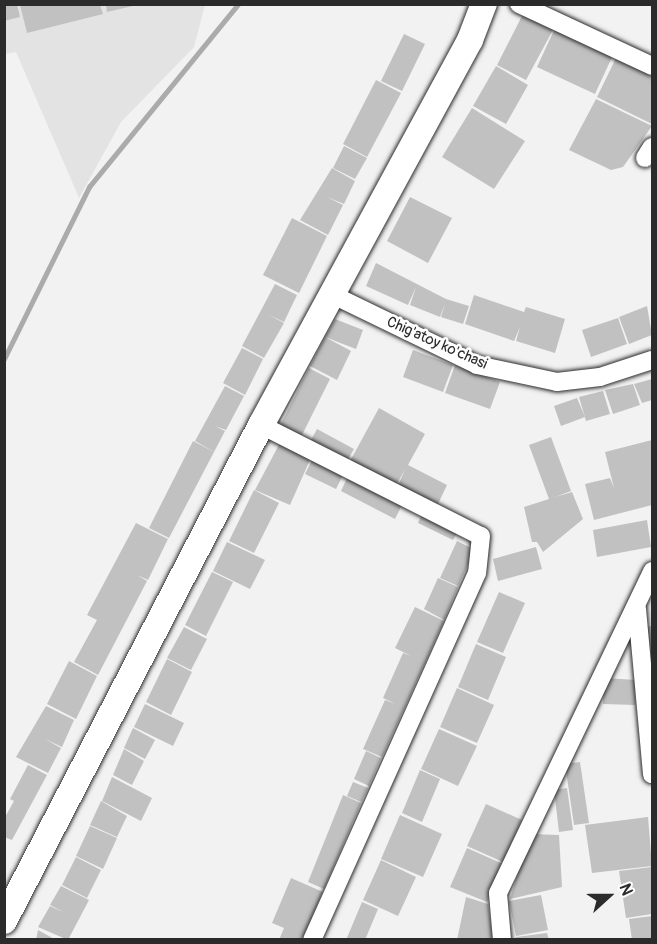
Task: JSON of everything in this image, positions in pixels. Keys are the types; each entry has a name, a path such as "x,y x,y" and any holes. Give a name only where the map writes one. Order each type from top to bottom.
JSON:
{"main road":[{"path":"4,921 261,424 470,40 484,4"}],"street":[{"path":"519,4 652,66"},
{"name":"Chig'atoy ko'chasi","path":"331,294 477,365 557,382 600,377 652,360"},
{"path":"261,424 481,536 477,573 312,939"},
{"path":"502,939 498,893 637,609 652,571"},
{"path":"637,609 652,774"}],"shaded area":[{"path":"4,5 205,5 194,47 121,122 79,198 16,52 5,54"}],"building":[{"path":"4,4 17,4 20,17 4,21"},
{"path":"106,4 137,4 137,5 107,12"},
{"path":"20,5 100,5 103,14 27,33"},
{"path":"524,12 554,28 526,80 497,65"},
{"path":"555,28 613,55 595,94 537,67"},
{"path":"404,34 425,44 402,91 381,81"},
{"path":"617,56 652,73 652,124 597,97"},
{"path":"496,66 528,85 506,124 473,106"},
{"path":"376,80 401,93 367,157 343,144"},
{"path":"596,99 652,126 623,167 611,170 569,150"},
{"path":"472,108 525,141 494,189 442,157"},
{"path":"344,146 367,158 355,179 333,168"},
{"path":"332,168 355,181 344,204 327,197 343,205 328,235 300,220"},
{"path":"410,197 452,218 428,263 387,241"},
{"path":"292,218 327,236 299,293 263,275"},
{"path":"376,263 446,299 469,306 463,324 441,317 445,304 440,317 410,305 416,287 408,305 366,286"},
{"path":"275,284 297,295 284,322 269,315 284,323 264,358 242,346"},
{"path":"474,295 524,312 526,307 565,319 555,353 516,341 520,327 514,341 465,324"},
{"path":"647,306 652,335 629,344 619,317"},
{"path":"618,318 627,344 591,357 582,330"},
{"path":"335,319 363,330 356,349 325,337"},
{"path":"325,337 351,351 337,380 310,366"},
{"path":"242,348 263,359 245,395 223,383"},
{"path":"413,350 453,365 443,392 403,377"},
{"path":"455,365 500,382 490,409 445,393"},
{"path":"309,368 330,379 301,437 280,426"},
{"path":"652,379 652,400 642,403 634,384"},
{"path":"633,384 640,405 613,414 605,390"},
{"path":"225,386 244,396 226,430 215,426 225,431 214,452 195,441"},
{"path":"603,391 610,414 586,421 579,397"},
{"path":"577,398 585,417 561,426 554,406"},
{"path":"379,408 425,434 408,465 447,485 436,508 397,488 405,469 395,488 349,463"},
{"path":"317,429 354,449 347,461 310,442"},
{"path":"551,437 571,491 555,497 572,492 583,519 543,552 537,542 532,542 524,507 549,499 529,445"},
{"path":"282,439 313,453 290,505 255,490"},
{"path":"652,440 652,505 594,520 585,484 610,478 614,488 605,452"},
{"path":"193,441 214,452 169,538 149,528"},
{"path":"315,454 346,469 336,489 305,474"},
{"path":"350,472 405,499 395,519 341,491"},
{"path":"254,490 279,503 254,553 229,541"},
{"path":"424,509 460,527 453,540 418,523"},
{"path":"647,520 651,547 597,557 593,530"},
{"path":"136,523 168,539 148,580 137,575 147,581 98,675 74,662 97,620 87,615"},
{"path":"457,541 475,550 458,586 440,578"},
{"path":"227,542 265,560 250,589 213,571"},
{"path":"536,547 542,569 498,581 493,559"},
{"path":"212,572 233,582 206,636 185,625"},
{"path":"438,578 458,587 444,620 424,609"},
{"path":"499,592 525,603 503,653 477,642"},
{"path":"415,607 444,621 382,757 363,749 385,700 396,704 383,698 403,653 411,656 395,648"},
{"path":"652,626 652,671 651,671 645,627"},
{"path":"184,627 207,639 191,670 167,658"},
{"path":"476,644 506,657 488,700 458,687"},
{"path":"167,659 192,672 171,715 146,702"},
{"path":"69,661 97,676 76,719 47,704"},
{"path":"604,678 636,680 635,705 603,704"},
{"path":"457,688 494,705 477,743 440,727"},
{"path":"145,704 184,723 173,746 134,727"},
{"path":"46,706 74,720 62,747 45,739 61,748 48,773 16,757"},
{"path":"133,728 155,740 145,759 124,748"},
{"path":"439,729 477,746 458,786 421,769"},
{"path":"124,749 144,761 132,785 113,775"},
{"path":"366,751 381,758 369,786 354,779"},
{"path":"580,762 589,823 574,825 565,764"},
{"path":"28,765 47,775 12,840 4,837 4,819 14,801 10,799"},
{"path":"420,770 440,779 422,822 402,813"},
{"path":"112,777 152,798 141,821 102,801"},
{"path":"353,782 368,788 361,802 347,796"},
{"path":"567,788 573,830 559,832 554,790"},
{"path":"343,795 361,803 324,889 308,882"},
{"path":"101,801 127,816 117,837 90,825"},
{"path":"486,804 522,820 503,862 467,846"},
{"path":"400,815 442,834 423,877 381,859"},
{"path":"648,817 652,866 592,873 585,825"},
{"path":"90,826 117,838 103,869 76,856"},
{"path":"530,834 559,835 562,887 510,899"},
{"path":"467,848 503,864 487,902 450,887"},
{"path":"76,857 101,870 87,898 62,885"},
{"path":"381,860 416,877 398,916 363,900"},
{"path":"652,867 652,914 626,918 619,871"},
{"path":"291,878 323,892 302,940 279,940 284,928 272,923"},
{"path":"61,886 89,900 68,940 38,927 50,906 65,913 50,905"},
{"path":"541,895 548,930 516,936 509,901"},
{"path":"466,897 488,904 493,940 457,940"},
{"path":"362,902 378,909 365,940 346,940"},
{"path":"652,916 652,940 632,940 629,919"},
{"path":"38,930 56,940 36,940"},
{"path":"547,933 549,940 517,940 516,937"}],"waterway":[{"path":"4,359 89,187 238,4"}]}
